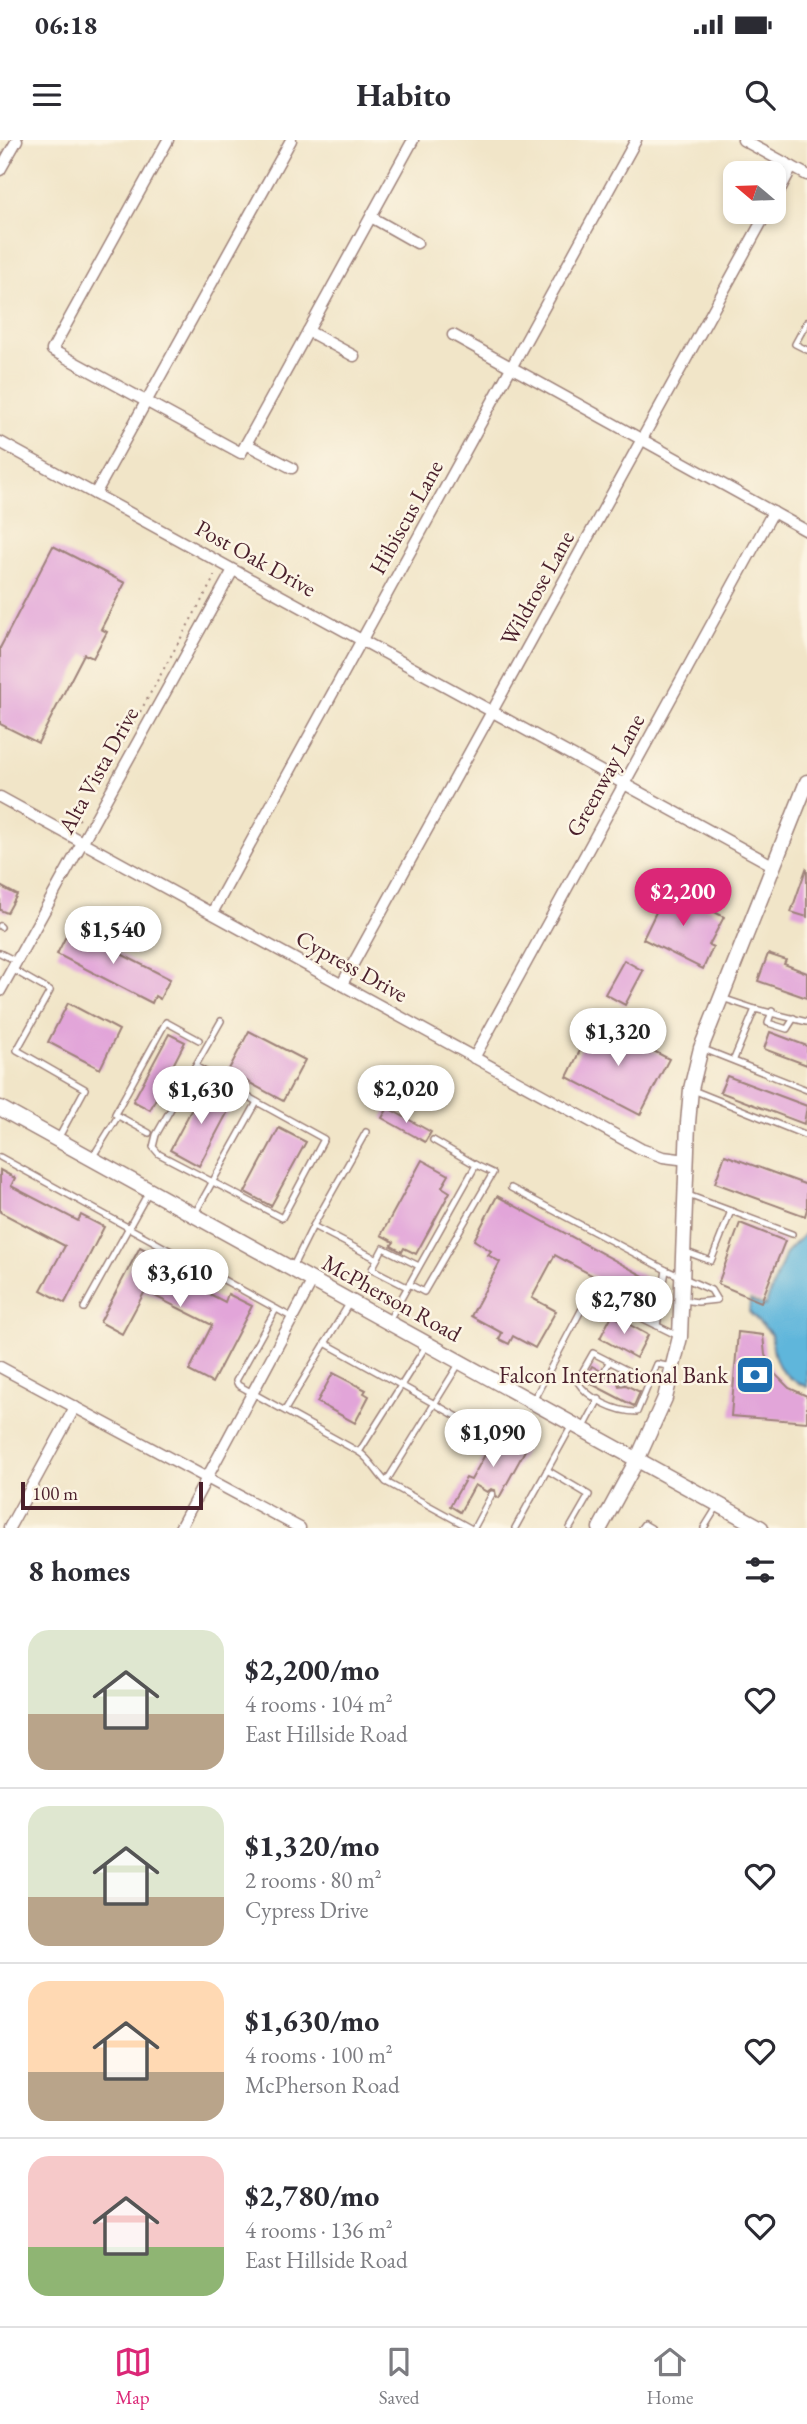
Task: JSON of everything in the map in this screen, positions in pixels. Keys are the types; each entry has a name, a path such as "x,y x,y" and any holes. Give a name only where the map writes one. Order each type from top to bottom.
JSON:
{"main road":[{"path":"600,1528 637,1460 665,1398 680,1337 691,1089 701,1048 807,782"},
{"name":"McPherson Road","path":"1,1111 761,1528"}],"street":[{"path":"0,170 17,140"},
{"path":"169,140 52,350 146,402 243,449 292,468"},
{"path":"95,494 291,140"},
{"path":"243,449 414,140"},
{"name":"Hibiscus Lane","path":"212,913 636,140"},
{"path":"743,140 807,175"},
{"path":"786,178 792,167"},
{"path":"371,217 417,243"},
{"name":"Wildrose Lane","path":"342,984 760,224"},
{"path":"308,331 354,356"},
{"path":"453,335 807,531"},
{"name":"Post Oak Drive","path":"0,442 774,866"},
{"name":"Greenway Lane","path":"474,1058 772,512"},
{"name":"Alta Vista Drive","path":"0,991 233,570"},
{"name":"Cypress Drive","path":"0,797 641,1149 663,1157 687,1160"},
{"path":"180,1528 313,1280"},
{"path":"0,1367 300,1528"},
{"path":"9,1528 75,1407"}],"lane":[{"path":"807,322 795,344 807,350"},
{"path":"0,953 9,971 50,991 17,1051 85,1089 57,1140"},
{"path":"722,998 807,1022"},
{"path":"734,1059 755,1009"},
{"path":"772,1011 768,1023 787,1028 794,1018"},
{"path":"195,1066 324,1139 282,1218 159,1154 153,1147 156,1135 195,1066 221,1020"},
{"path":"149,1133 115,1114 166,1022 199,1040"},
{"path":"701,1048 807,1090"},
{"path":"691,1089 807,1136"},
{"path":"194,1215 257,1102"},
{"path":"92,1159 118,1116"},
{"path":"292,1269 366,1132"},
{"path":"419,1266 383,1248 373,1269 425,1292 493,1173 433,1140"},
{"path":"0,1157 293,1318"},
{"path":"388,1321 476,1165"},
{"path":"511,1188 683,1280 711,1290 716,1300 683,1300"},
{"path":"84,1308 149,1190"},
{"path":"686,1194 792,1234"},
{"path":"684,1251 711,1261 731,1211"},
{"path":"313,1226 377,1259"},
{"path":"657,1326 666,1270"},
{"path":"285,1410 350,1301"},
{"path":"533,1401 586,1303 609,1302 680,1337"},
{"path":"276,1309 236,1381 238,1385 359,1452 371,1461 376,1472 386,1482 472,1528 492,1494"},
{"path":"325,1343 494,1437"},
{"path":"359,1452 428,1344"},
{"path":"650,1382 593,1353 577,1381 584,1391 623,1412 636,1412 650,1382 657,1364 673,1368"},
{"path":"386,1482 460,1362"},
{"path":"604,1372 609,1362"},
{"path":"622,1382 628,1371"},
{"path":"591,1395 596,1387"},
{"path":"610,1405 614,1397"},
{"path":"515,1528 547,1470 599,1399"},
{"path":"547,1470 589,1495 570,1528"},
{"path":"704,1528 718,1504"},
{"path":"641,1528 643,1524 651,1528"}],"path":[{"path":"112,764 214,578 215,573 211,569"},
{"path":"64,820 72,823 80,820 86,811"}],"water":[{"path":"807,1231 807,1387 790,1378 779,1367 771,1334 749,1312 750,1300 765,1306 786,1253"}],"building":[{"path":"53,546 125,583 101,629 107,632 93,658 84,654 38,743 0,724 0,648"},
{"path":"807,870 807,917 791,912"},
{"path":"0,886 17,895 7,913 0,910"},
{"path":"666,886 724,917 709,945 713,947 703,969 643,939 657,910 654,908"},
{"path":"70,928 170,979 160,999 155,996 152,1003 57,954"},
{"path":"768,954 786,960 784,964 807,973 807,998 758,981"},
{"path":"624,960 643,971 625,1005 605,994"},
{"path":"68,1003 119,1030 100,1069 48,1042"},
{"path":"595,1020 669,1059 640,1115 567,1077"},
{"path":"249,1031 305,1060 283,1101 228,1071"},
{"path":"770,1032 807,1046 807,1065 764,1049"},
{"path":"169,1034 185,1042 150,1110 133,1101"},
{"path":"727,1076 807,1106 804,1124 720,1092"},
{"path":"204,1086 233,1102 199,1166 170,1150"},
{"path":"388,1108 431,1132 425,1142 382,1118"},
{"path":"279,1128 306,1142 271,1206 245,1192"},
{"path":"725,1155 807,1185 805,1216 715,1183"},
{"path":"422,1160 449,1175 442,1187 450,1192 416,1254 404,1248 402,1252 391,1246 394,1242 381,1235"},
{"path":"0,1170 15,1178 11,1186 78,1221 81,1215 104,1227 65,1303 41,1290 65,1246 0,1212"},
{"path":"497,1196 658,1284 648,1306 555,1255 532,1298 556,1311 535,1348 513,1336 509,1344 499,1339 502,1333 471,1316 500,1262 488,1255 491,1251 474,1240"},
{"path":"740,1223 785,1241 761,1302 718,1284"},
{"path":"140,1247 162,1259 158,1267 225,1302 228,1294 252,1306 212,1383 189,1371 212,1325 145,1291 122,1334 100,1322"},
{"path":"612,1315 648,1335 636,1358 600,1338"},
{"name":"Falcon International Bank","path":"738,1332 763,1335 765,1355 774,1373 789,1388 807,1396 807,1422 731,1416"},
{"path":"592,1366 599,1370 601,1376 608,1375 617,1380 619,1386 626,1385 640,1392 634,1406 584,1380"},
{"path":"333,1373 366,1390 364,1393 369,1396 355,1423 317,1402"},
{"path":"499,1429 528,1445 499,1498 496,1497 495,1490 487,1492 475,1485 460,1512 450,1506 466,1478 471,1480 492,1442 498,1440"}],"place":[{"name":"Falcon International Bank","path":"755,1375"}]}
